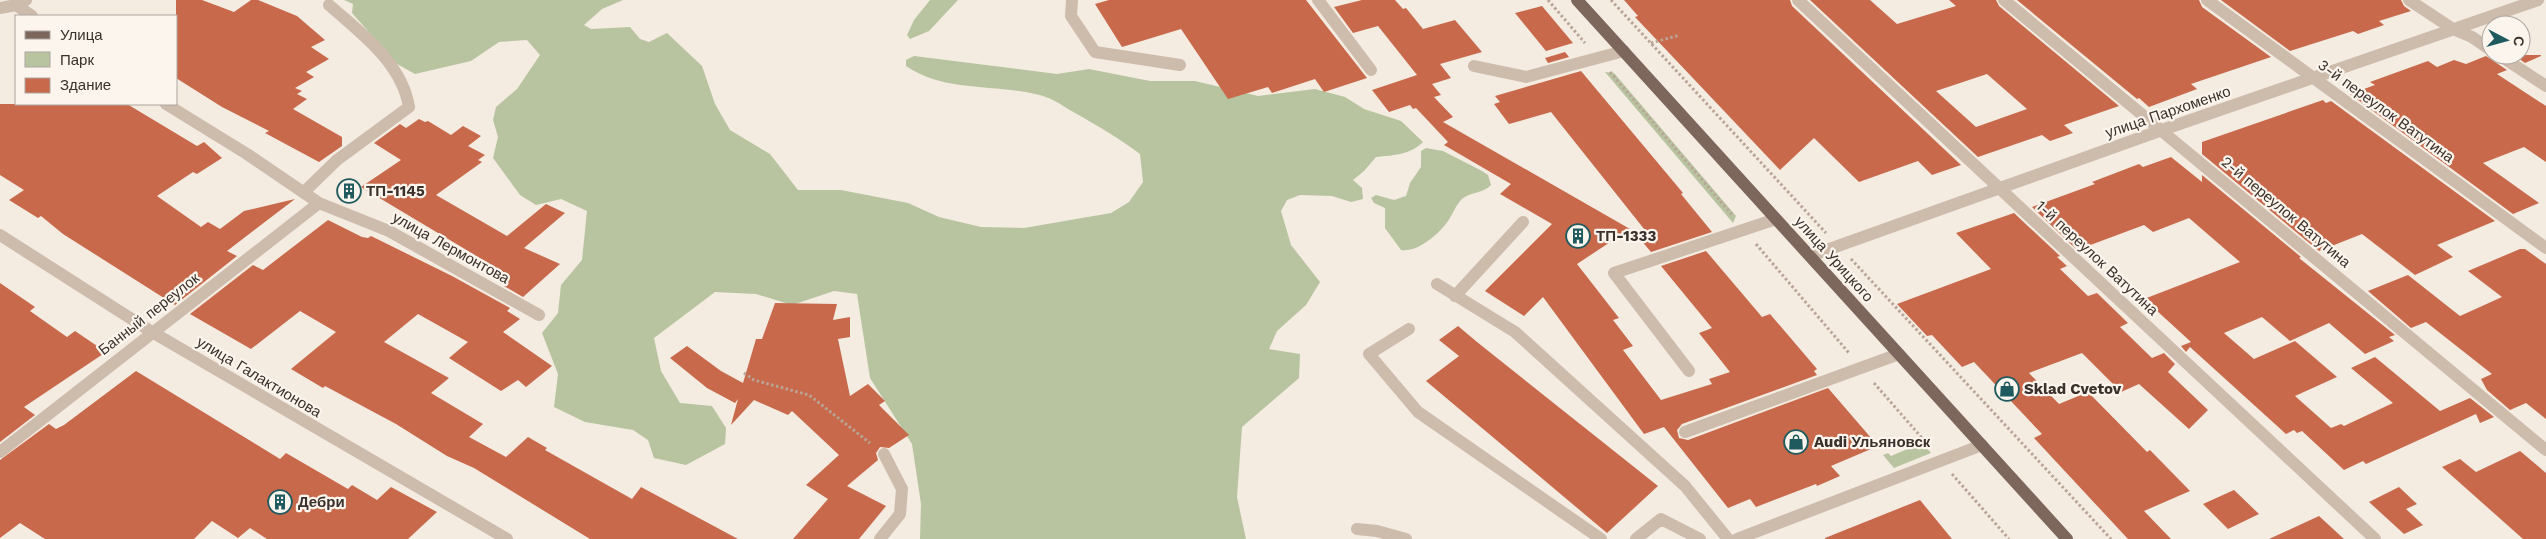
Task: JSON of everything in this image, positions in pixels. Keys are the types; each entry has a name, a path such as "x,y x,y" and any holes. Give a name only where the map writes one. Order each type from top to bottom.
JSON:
{"main road":[{"name":"улица Урицкого","path":"1577,0 2067,539"}],"street":[{"path":"1072,0 1070,16 1095,52 1180,65"},
{"path":"1318,0 1371,70"},
{"name":"1-й переулок Ватутина","path":"1798,0 2374,539"},
{"name":"2-й переулок Ватутина","path":"2004,0 2546,450"},
{"name":"3-й переулок Ватутина","path":"2207,0 2546,248"},
{"path":"2408,0 2453,30 2481,44"},
{"name":"улица Пархоменко","path":"1810,256 2162,130 2538,0"},
{"path":"0,8 21,3 31,15"},
{"path":"304,192 337,160 409,107 409,96 400,77 352,25 329,5"},
{"path":"1474,66 1526,78 1624,51"},
{"path":"2514,65 2546,86"},
{"name":"улица Лермонтова","path":"168,105 319,203 389,231 539,315"},
{"name":"Банный переулок","path":"0,452 319,203"},
{"path":"1689,371 1614,273 1776,219"},
{"path":"1455,296 1523,222"},
{"name":"улица Галактионова","path":"0,235 152,332 507,539"},
{"path":"1437,284 1515,332 1684,486 1728,539"},
{"path":"1410,329 1370,354 1418,412 1601,539"},
{"path":"1685,432 1899,354"},
{"path":"1737,539 1982,445"},
{"path":"880,539 900,514 902,489 884,454"},
{"path":"1636,539 1661,519 1700,539"},
{"path":"1357,529 1377,530 1406,539"}],"path":[{"path":"1548,0 2008,539"},
{"path":"1611,0 2111,539"},
{"path":"1651,43 1680,35"},
{"path":"744,373 754,380 809,395 884,454"}],"green space":[{"path":"344,0 623,0 602,9 584,25 591,29 630,27 640,39 649,42 667,33 702,66 715,104 730,130 770,154 798,190 841,190 908,203 939,217 981,227 1024,228 1111,213 1129,202 1143,182 1140,154 1108,132 1052,99 1019,91 952,84 936,80 906,66 906,60 914,56 1057,74 1089,69 1150,81 1195,81 1258,96 1315,89 1345,97 1364,109 1401,121 1423,142 1407,152 1376,157 1353,180 1362,188 1363,199 1351,202 1332,196 1300,195 1287,200 1281,211 1291,245 1320,282 1306,305 1277,331 1269,349 1300,354 1299,378 1242,427 1237,497 1246,539 920,539 921,504 912,444 870,378 857,294 834,291 792,305 756,294 715,292 654,338 661,371 680,403 712,406 726,428 725,444 686,465 654,458 648,440 633,430 585,422 554,407 558,374 542,333 558,313 561,285 582,260 587,211 561,199 536,205 520,195 493,158 498,137 493,120 496,107 517,89 540,55 527,40 499,42 471,61 415,74 397,64 352,13 353,4"},
{"path":"930,0 958,0 929,31 910,39 907,35 914,20"},
{"path":"1605,72 1614,73 1736,216 1733,223"},
{"path":"1426,148 1443,151 1482,171 1488,175 1491,185 1485,190 1463,198 1444,226 1427,242 1414,249 1401,250 1385,228 1385,208 1374,203 1371,198 1376,195 1394,200 1406,196 1410,183 1421,167 1421,151"},
{"path":"1922,443 1931,453 1894,468 1883,455 1888,453 1891,456"}],"building":[{"path":"176,0 202,0 234,12 251,0 258,0 297,16 325,40 311,47 329,59 306,72 314,77 295,88 302,91 297,94 307,99 293,109 342,137 342,146 319,162 265,133 269,131 222,107 178,79 178,15 176,15"},
{"path":"1109,0 1306,0 1367,78 1324,92 1315,79 1272,93 1268,87 1228,99 1181,29 1122,47 1095,4"},
{"path":"1362,0 1395,0 1403,9 1406,8 1423,29 1455,20 1482,52 1440,64 1451,78 1432,84 1441,95 1434,97 1453,117 1443,122 1630,229 1577,264 1619,318 1613,320 1633,346 1623,350 1661,400 1712,384 1709,379 1730,372 1699,333 1712,328 1661,266 1706,251 1762,317 1770,314 1817,369 1814,371 1817,375 1682,424 1677,430 1679,438 1688,440 1828,388 1878,446 1831,466 1840,476 1817,486 1816,484 1756,507 1750,499 1728,508 1664,427 1644,434 1543,297 1524,316 1485,291 1552,224 1500,194 1511,184 1444,145 1448,142 1416,108 1413,109 1410,105 1389,112 1372,90 1417,75 1378,26 1353,33 1334,7"},
{"path":"1624,0 1790,0 1792,6 1961,165 1932,175 1918,161 1859,182 1814,138 1780,170 1635,17 1638,16"},
{"path":"1810,0 1870,0 1897,24 1956,6 1949,0 1996,0 1999,6 2119,106 2064,125 2073,133 2050,141 2042,135 1978,157","holes":["1987,74 2027,109 1976,127 1936,91"]},
{"path":"2017,0 2199,0 2202,7 2271,57 2191,84 2197,89 2149,107"},
{"path":"2221,0 2401,0 2404,6 2411,11 2379,21 2384,25 2358,34 2353,31 2290,51"},
{"path":"1542,6 1573,43 1546,51 1515,13"},
{"path":"1565,52 1569,57 1548,63 1545,58"},
{"path":"2531,55 2541,56 2531,60"},
{"path":"2481,58 2481,65 2500,65 2507,70 2497,74 2546,106 2546,162 2524,147 2483,163 2539,203 2513,214 2350,94 2375,85 2370,82 2428,61 2437,67 2454,60 2466,64"},
{"path":"1581,71 1683,193 1681,194 1712,232 1651,252 1635,233 1656,244 1551,112 1509,124 1494,104 1500,102 1495,96"},
{"path":"2323,100 2326,103 2331,101 2495,221 2437,245 2453,257 2415,275 2362,234 2319,251 2202,154 2202,142"},
{"path":"0,104 129,105 197,146 204,142 222,158 197,174 193,172 157,196 201,227 208,222 220,229 244,211 295,199 227,251 237,256 175,305 63,234 41,216 38,218 9,200 24,190 0,175"},
{"path":"419,119 425,122 428,121 451,135 463,126 481,136 468,146 485,155 478,160 482,162 436,195 507,236 546,204 565,213 524,248 560,264 523,297 504,286 510,276 361,187 401,160 374,143 400,124 406,128"},
{"path":"2171,157 2202,182 2202,175 2301,257 2299,258 2395,335 2389,337 2394,341 2365,354 2329,323 2290,341 2262,317 2224,333 2254,359 2295,341 2337,377 2295,396 2331,428 2341,424 2344,426 2393,403 2351,368 2375,357 2440,411 2470,398 2494,417 2480,423 2476,414 2366,464 2363,461 2344,470 2302,431 2297,433 2294,430 2286,434 2190,347 2186,352 2181,346 2191,342 2144,299 2240,262 2189,218 2153,232 2144,225 2077,250 2032,207 2095,184 2092,182 2139,164 2143,167"},
{"path":"2014,213 2060,256 2057,257 2067,266 2060,269 2088,296 2097,293 2128,323 2120,327 2152,358 2164,353 2175,364 2168,372 2208,410 2189,429 2139,384 2121,392 2082,353 2029,373 2059,404 2088,392 2147,452 2150,450 2190,491 2144,511 2171,539 2128,539 2034,438 2042,434 1974,362 1962,367 1932,335 1927,336 1897,304 1991,269 1956,233"},
{"path":"328,220 362,237 368,238 371,236 452,276 510,308 507,311 520,319 503,332 552,366 526,387 518,380 501,391 449,358 468,342 418,314 384,342 449,378 431,393 483,424 469,437 506,457 528,437 547,448 545,450 632,499 641,487 738,539 590,539 474,468 447,456 396,424 325,386 323,388 291,369 336,332 300,311 251,349 190,314 253,265 263,270"},
{"path":"2520,249 2525,249 2546,264 2546,419 2526,403 2510,410 2487,390 2481,379 2492,374 2426,322 2411,328 2368,291 2408,275 2460,316 2502,297 2468,271"},
{"path":"0,283 35,307 30,311 67,337 75,331 106,352 24,407 35,415 0,442"},
{"path":"775,303 837,304 833,320 850,317 850,337 838,339 850,396 868,384 885,401 879,405 909,435 889,448 880,447 876,453 878,460 847,486 886,506 859,539 793,539 828,499 806,485 839,455 792,411 788,415 754,400 731,425 738,399 735,403 707,388 670,358 687,346 721,371 743,383 756,339 762,339"},
{"path":"1458,326 1658,486 1607,533 1426,381 1459,356 1439,340"},
{"path":"136,371 280,459 286,453 348,489 352,485 377,500 391,487 437,512 408,539 267,539 250,528 238,538 212,521 194,539 45,539 20,523 0,538 0,460 49,424 56,429 64,425"},
{"path":"2520,451 2546,473 2546,539 2523,539 2442,467 2460,459 2476,472"},
{"path":"2399,487 2417,504 2406,509 2423,525 2404,534 2369,502"},
{"path":"2234,490 2259,514 2228,529 2203,504"},
{"path":"1920,500 1952,539 1825,539 1825,538"},
{"path":"2319,516 2344,539 2269,539"}],"place":[{"name":"ТП-1145","path":"349,191"},
{"name":"ТП-1333","path":"1578,236"},
{"name":"Sklad Cvetov","path":"2007,389"},
{"name":"Audi Ульяновск","path":"1796,442"},
{"name":"Дебри","path":"280,502"}]}
